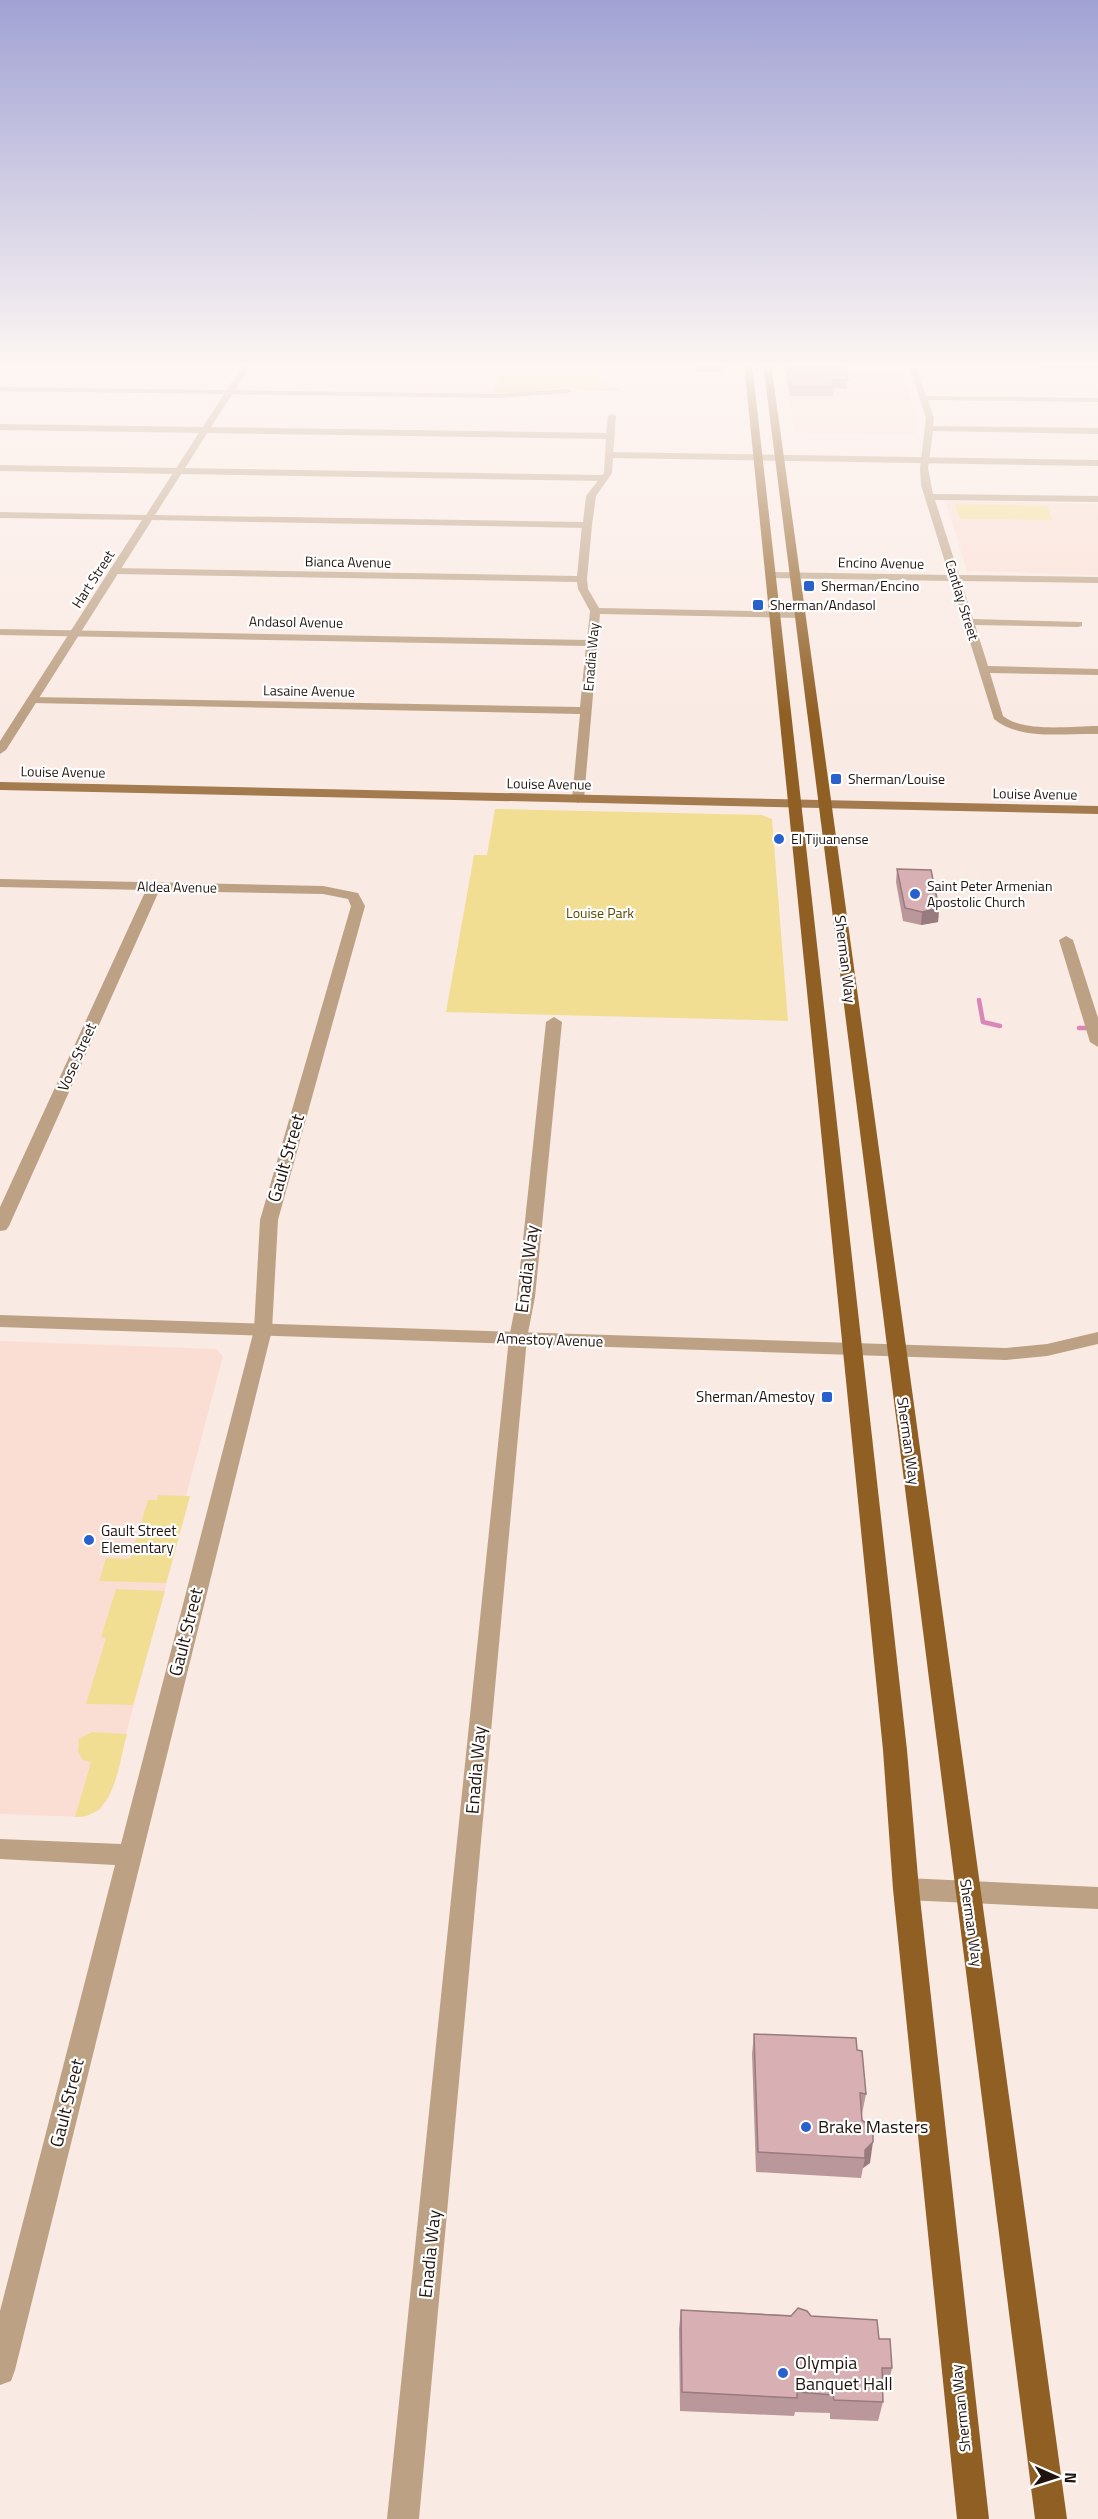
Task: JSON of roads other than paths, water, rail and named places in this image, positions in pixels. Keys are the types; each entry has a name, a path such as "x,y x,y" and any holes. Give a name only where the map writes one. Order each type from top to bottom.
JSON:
{"main road":[{"name":"Sherman Way","path":"761,481 895,1750 906,1889 972,2519"},
{"name":"Sherman Way","path":"783,481 966,1892 1051,2519"},
{"name":"Louise Avenue","path":"0,786 1098,810"}],"street":[{"name":"Hart Street","path":"0,750 172,481"},
{"name":"Enadia Way","path":"578,799 595,611 583,589 582,579 591,496 602,481"},
{"name":"Cantlay Street","path":"926,481 998,717 1009,726 1021,728 1098,730"},
{"path":"929,497 1098,499"},
{"path":"0,515 587,525"},
{"name":"Bianca Avenue","path":"114,571 582,579"},
{"name":"Encino Avenue","path":"771,575 1098,580"},
{"path":"595,611 800,615"},
{"path":"968,622 1078,624"},
{"name":"Andasol Avenue","path":"0,632 592,643"},
{"path":"983,669 1098,672"},
{"name":"Lasaine Avenue","path":"32,700 586,711"},
{"name":"Aldea Avenue","path":"0,883 323,890 352,896"},
{"name":"Vose Street","path":"0,1226 154,887"},
{"name":"Gault Street","path":"0,2370 263,1330 269,1220 356,914 358,906 352,896"},
{"path":"1066,940 1097,1038"},
{"name":"Enadia Way","path":"403,2519 518,1338 526,1297 554,1022"},
{"name":"Amestoy Avenue","path":"0,1322 1006,1354 1031,1353 1098,1338"},
{"path":"0,1849 129,1855"},
{"path":"906,1889 1098,1898"}],"waterway":[{"path":"979,1000 983,1022 1000,1026"},
{"path":"1079,1028 1098,1028"}],"place":[{"name":"Sherman/Encino","path":"809,586"},
{"name":"Sherman/Andasol","path":"758,605"},
{"name":"Sherman/Louise","path":"836,779"},
{"name":"El Tijuanense","path":"779,839"},
{"name":"Saint Peter Armenian Apostolic Church","path":"915,894"},
{"name":"Sherman/Amestoy","path":"827,1397"},
{"name":"Gault Street Elementary","path":"89,1540"},
{"name":"Brake Masters","path":"806,2127"},
{"name":"Olympia Banquet Hall","path":"783,2373"}],"park label":[{"name":"Louise Park","path":"600,913"}]}
